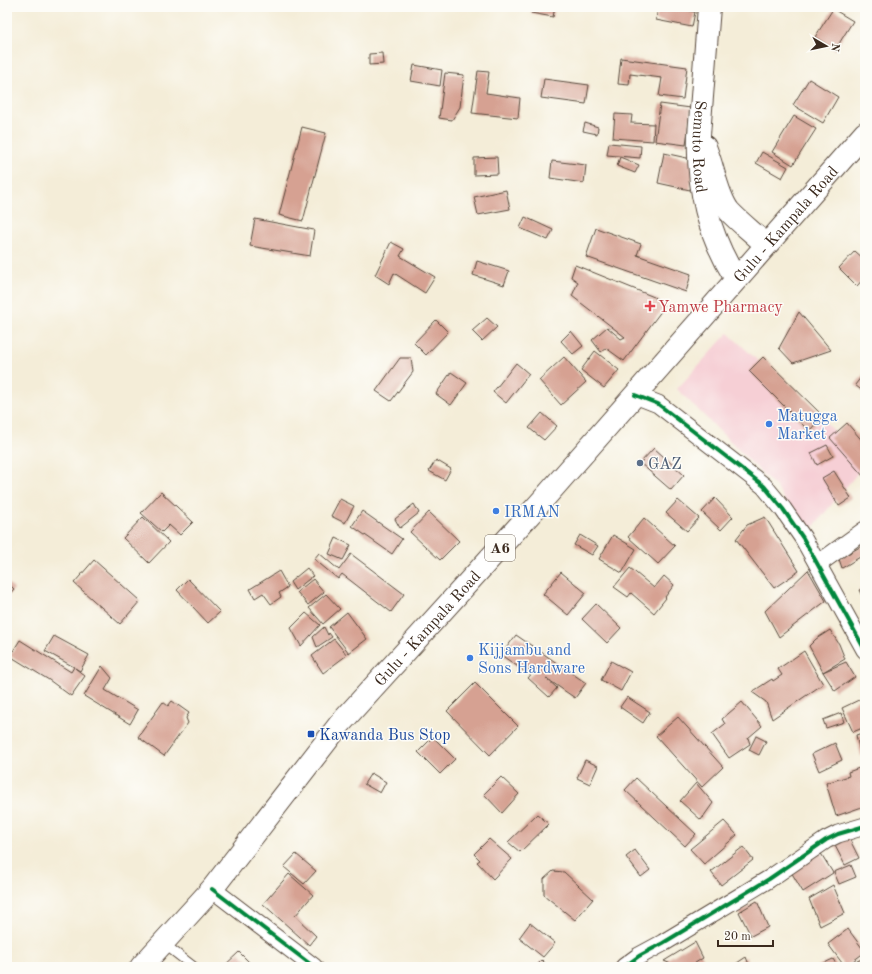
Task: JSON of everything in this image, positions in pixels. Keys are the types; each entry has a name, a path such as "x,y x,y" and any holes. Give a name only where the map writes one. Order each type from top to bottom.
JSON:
{"main road":[{"name":"Semuto Road","path":"709,7 706,68 699,135 698,154 700,178 710,227 723,259 736,279"},
{"name":"Gulu - Kampala Road","path":"141,967 212,889 339,725 464,588 865,133"},
{"path":"699,135 710,159 722,198 729,210 766,245"}],"street":[{"path":"635,394 658,404 764,486 783,509 803,538 865,650"},
{"path":"818,564 865,530"},
{"path":"624,967 639,956 663,944 769,879 826,840 838,834 865,826"},
{"path":"212,889 314,967"}],"lane":[{"path":"163,943 194,967"}],"shaded area":[{"name":"Matugga Market","path":"728,333 865,459 865,464 806,536 777,488 677,389"}],"building":[{"path":"532,7 555,7 553,17 531,13"},
{"path":"658,7 687,7 686,10 695,12 692,27 656,20"},
{"path":"833,9 853,21 835,50 815,37"},
{"path":"382,53 383,64 369,65 369,54"},
{"path":"621,58 687,67 683,99 659,96 662,78 630,74 629,85 618,84"},
{"path":"414,65 442,70 440,86 411,81"},
{"path":"478,71 489,72 486,93 520,98 518,118 472,113"},
{"path":"445,73 464,75 460,107 452,120 439,118"},
{"path":"544,79 589,85 586,104 541,98"},
{"path":"809,79 838,97 823,123 793,105"},
{"path":"660,104 691,108 686,145 655,141"},
{"path":"615,114 632,115 631,123 654,124 653,141 613,138"},
{"path":"794,116 816,129 793,165 772,152"},
{"path":"585,123 598,127 597,134 583,131"},
{"path":"302,127 326,133 303,221 279,215"},
{"path":"609,143 641,146 640,158 607,155"},
{"path":"762,152 788,167 782,178 756,163"},
{"path":"664,153 696,160 690,190 658,183"},
{"path":"497,157 498,174 474,175 474,158"},
{"path":"620,157 639,165 635,173 617,166"},
{"path":"552,161 586,165 584,183 550,178"},
{"path":"506,190 510,209 478,215 474,197"},
{"path":"525,217 553,230 548,240 520,228"},
{"path":"255,219 314,230 310,256 250,246"},
{"path":"596,228 641,244 637,255 691,274 686,292 586,257"},
{"path":"391,242 404,249 400,256 435,277 425,293 394,273 389,284 375,275"},
{"path":"855,251 865,260 865,277 857,286 839,268"},
{"path":"477,261 509,271 504,285 473,275"},
{"path":"575,265 654,297 663,304 662,310 624,361 606,348 601,352 592,340 607,327 621,339 625,337 572,296 578,282 571,277"},
{"path":"799,312 831,350 793,363 779,348"},
{"path":"487,318 497,327 482,341 472,331"},
{"path":"436,320 448,332 426,355 414,343"},
{"path":"571,331 583,346 573,354 561,341"},
{"path":"595,351 619,370 604,388 581,370"},
{"path":"564,357 586,382 561,405 539,380"},
{"path":"763,357 823,416 809,431 749,371"},
{"path":"400,358 411,358 413,372 391,401 376,391"},
{"path":"516,363 529,374 506,403 493,392"},
{"path":"451,372 467,383 451,405 436,394"},
{"path":"865,372 865,393 855,385"},
{"path":"542,413 557,426 544,440 529,428"},
{"path":"847,423 865,444 864,477 830,438"},
{"path":"827,445 833,456 817,465 811,453"},
{"path":"654,448 684,475 671,490 640,463"},
{"path":"436,460 451,469 445,480 429,471"},
{"path":"834,471 851,498 839,506 822,478"},
{"path":"161,492 193,522 180,535 169,525 162,532 141,513"},
{"path":"715,498 733,517 721,530 702,512"},
{"path":"340,499 354,506 345,523 331,516"},
{"path":"678,500 699,518 687,531 666,513"},
{"path":"414,504 419,513 400,528 395,519"},
{"path":"362,511 402,539 392,554 352,526"},
{"path":"429,512 459,541 440,560 410,532"},
{"path":"143,517 169,542 149,563 123,538"},
{"path":"765,517 799,571 774,588 736,539 747,525"},
{"path":"644,518 675,546 658,564 628,537"},
{"path":"580,535 598,546 592,555 574,545"},
{"path":"613,535 636,549 622,573 599,559"},
{"path":"336,538 351,545 343,560 329,554"},
{"path":"865,544 865,554 842,568 839,559"},
{"path":"319,553 339,570 351,554 404,594 391,612 342,574 338,579 314,559"},
{"path":"94,560 140,601 120,624 74,583"},
{"path":"307,568 313,576 295,590 290,582"},
{"path":"630,568 654,588 664,576 674,585 654,613 631,593 628,597 614,587"},
{"path":"808,570 826,601 779,637 765,611"},
{"path":"279,571 288,587 279,593 281,597 271,604 263,593 255,598 250,589"},
{"path":"561,572 586,593 568,615 543,594"},
{"path":"188,579 220,612 208,623 177,590"},
{"path":"313,579 324,592 308,605 297,592"},
{"path":"7,582 14,589 7,597"},
{"path":"865,588 865,602 859,590"},
{"path":"326,594 340,609 323,624 309,608"},
{"path":"596,604 621,628 607,643 582,619"},
{"path":"347,612 367,639 349,653 329,627"},
{"path":"306,613 320,625 301,646 291,628"},
{"path":"324,627 328,635 329,633 332,637 317,647 313,637"},
{"path":"830,630 839,644 845,659 823,672 809,646 816,639"},
{"path":"516,635 586,683 575,698 546,678 557,688 549,697 528,678 535,670 530,667 527,673 501,655"},
{"path":"54,636 89,655 80,671 75,668 85,676 71,696 49,680 10,656 20,640 71,672 74,667 45,651"},
{"path":"334,639 347,655 323,673 312,656"},
{"path":"804,651 823,684 772,719 766,702 752,692 772,679 773,681 782,675 778,669"},
{"path":"611,661 631,672 621,691 601,680"},
{"path":"846,662 855,677 835,691 823,672"},
{"path":"102,666 112,678 105,690 138,710 130,724 84,696"},
{"path":"475,683 518,726 490,755 447,711"},
{"path":"627,697 650,712 643,723 620,707"},
{"path":"865,697 865,727 853,732 842,708"},
{"path":"172,701 189,713 186,718 188,723 164,756 138,737 163,702 168,706"},
{"path":"742,702 762,726 748,738 750,744 729,758 712,734 725,724 722,719"},
{"path":"841,713 844,722 826,728 823,720"},
{"path":"678,717 723,767 702,787 656,736"},
{"path":"865,732 865,755 861,756 856,735"},
{"path":"756,736 766,741 759,755 749,750"},
{"path":"433,737 455,759 440,774 418,752"},
{"path":"835,743 842,760 819,771 812,754"},
{"path":"585,760 598,766 590,784 577,778"},
{"path":"862,767 865,777 865,806 836,816 826,783 849,776 848,772"},
{"path":"371,773 386,782 380,793 364,784"},
{"path":"501,777 519,794 502,813 484,794"},
{"path":"636,778 696,834 685,846 625,790"},
{"path":"696,783 713,803 701,820 680,801"},
{"path":"537,814 549,824 520,852 508,842"},
{"path":"724,821 737,835 704,864 690,849"},
{"path":"844,828 859,858 845,865 830,836"},
{"path":"489,839 512,859 493,879 477,862 480,860 474,854"},
{"path":"743,847 753,860 721,885 711,872"},
{"path":"817,847 833,873 803,892 787,865"},
{"path":"635,850 650,870 641,877 626,857"},
{"path":"296,854 316,871 304,884 284,867"},
{"path":"851,865 856,877 839,884 834,872"},
{"path":"553,871 564,872 593,899 575,920 544,895 544,879"},
{"path":"289,874 313,895 295,916 316,936 309,945 263,904"},
{"path":"833,885 845,913 820,926 809,899"},
{"path":"757,901 768,927 751,936 739,912"},
{"path":"530,923 555,943 543,957 519,938"},
{"path":"848,929 865,952 845,967 828,944"},
{"path":"695,942 703,958 689,967 672,967 671,964 664,961"},
{"path":"239,952 254,967 223,967"},
{"path":"746,957 750,967 731,967"},
{"path":"865,958 865,967 858,967 857,961"},
{"path":"833,959 838,967 817,967 820,965"},
{"path":"542,960 549,967 535,967"}],"cycle path":[{"path":"635,395 658,404 764,486 783,509 803,538 865,650"},
{"path":"624,967 639,956 769,879 826,840 838,834 865,826"},
{"path":"212,889 314,967"}],"place":[{"name":"Yamwe Pharmacy","path":"650,306"},
{"name":"Matugga Market","path":"769,424"},
{"name":"GAZ","path":"640,463"},
{"name":"IRMAN","path":"496,511"},
{"name":"Kijjambu and Sons Hardware","path":"470,658"},
{"name":"Kawanda Bus Stop","path":"311,734"}]}
